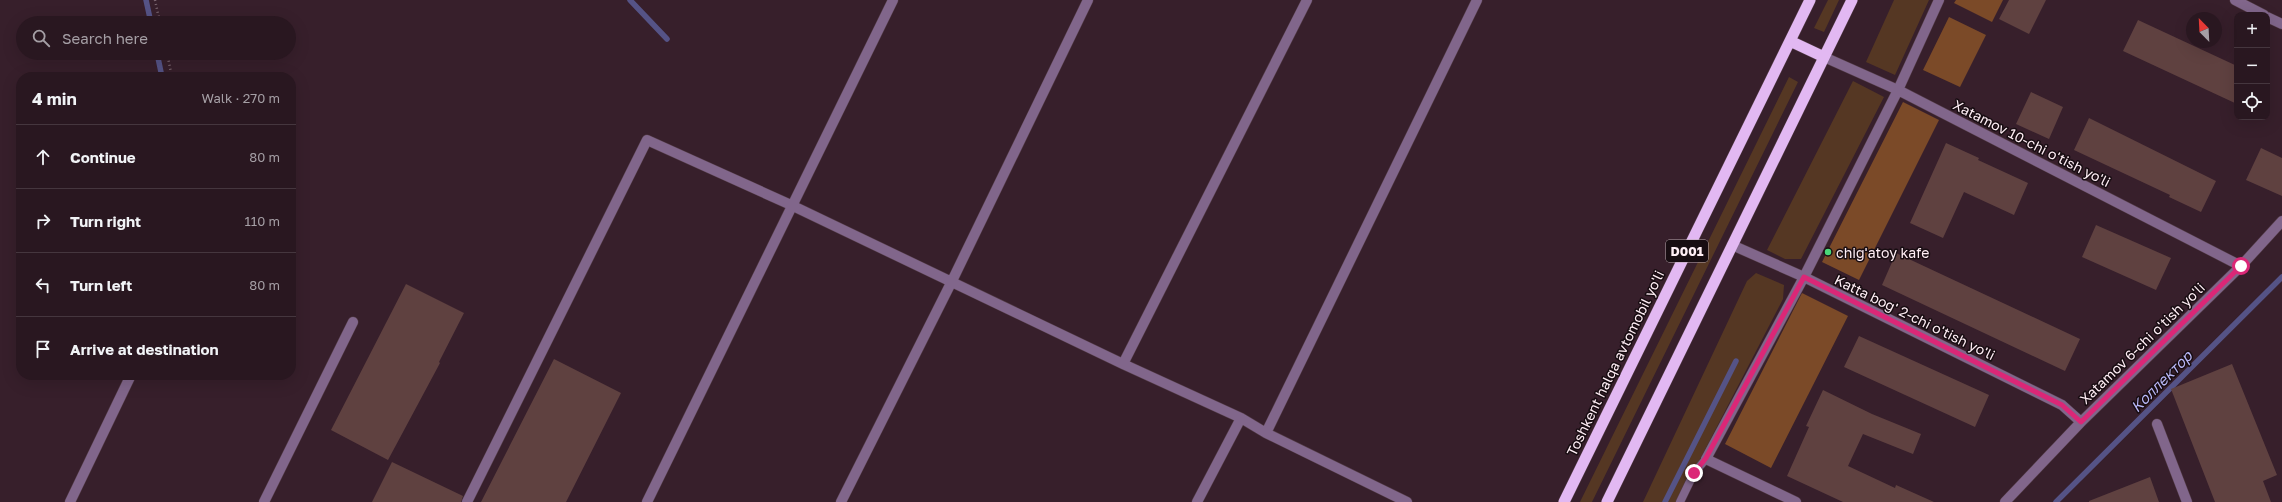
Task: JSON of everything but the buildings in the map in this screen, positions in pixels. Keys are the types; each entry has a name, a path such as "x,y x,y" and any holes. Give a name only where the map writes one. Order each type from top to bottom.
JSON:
{"highway":[{"name":"Toshkent halqa avtomobil yo'li","path":"1564,502 1810,0"},
{"name":"D001","path":"1607,502 1852,0"},
{"path":"1790,41 1824,57"}],"street":[{"path":"647,502 791,205 893,0"},
{"path":"841,502 952,281 1088,0"},
{"path":"1123,364 1307,0"},
{"path":"1266,433 1477,0"},
{"path":"1796,502 1706,458 1804,277 1898,90 1939,0"},
{"path":"2235,0 2258,12"},
{"path":"2270,18 2282,24"},
{"name":"Xatamov 10-chi o'tish yo'li","path":"1824,57 1898,90 2241,266"},
{"path":"467,502 647,140 791,205 1123,364 1241,418 1266,433 1407,502"},
{"name":"Xatamov 6-chi o'tish yo'li","path":"2005,502 2081,422 2241,266 2282,222"},
{"name":"Katta bog' 2-chi o'tish yo'li","path":"1732,245 1804,277 2062,405 2081,422"},
{"path":"264,502 353,322"},
{"path":"70,502 129,380"},
{"path":"1197,502 1241,418"},
{"path":"2157,424 2187,502"}],"lane":[{"path":"1680,502 1694,473 1706,458"}],"path":[{"path":"155,0 158,16"},
{"path":"168,60 171,72"}],"shaded area":[{"path":"1828,0 1839,0 1824,32 1814,28"},
{"path":"1894,0 1929,0 1895,75 1866,62"},
{"path":"1956,0 2003,0 1992,22 1954,3"},
{"path":"1949,17 1986,35 1960,87 1923,70"},
{"path":"1789,77 1798,82 1592,502 1580,502"},
{"path":"1853,81 1884,97 1801,259 1785,259 1767,250"},
{"path":"1903,102 1939,120 1859,280 1822,262"},
{"path":"1756,273 1784,285 1783,299 1678,502 1643,502 1747,281"},
{"path":"1802,293 1848,316 1771,468 1725,444"}],"waterway":[{"path":"146,0 149,16"},
{"path":"630,0 667,39"},
{"path":"158,60 161,72"},
{"name":"Коллектор","path":"2056,502 2282,277"},
{"path":"1665,502 1736,361"}],"place":[{"name":"chig'atoy kafe","path":"1828,252"}],"route":[{"path":"1694,473 1706,458 1804,277 2062,405 2081,422 2241,266"}]}
